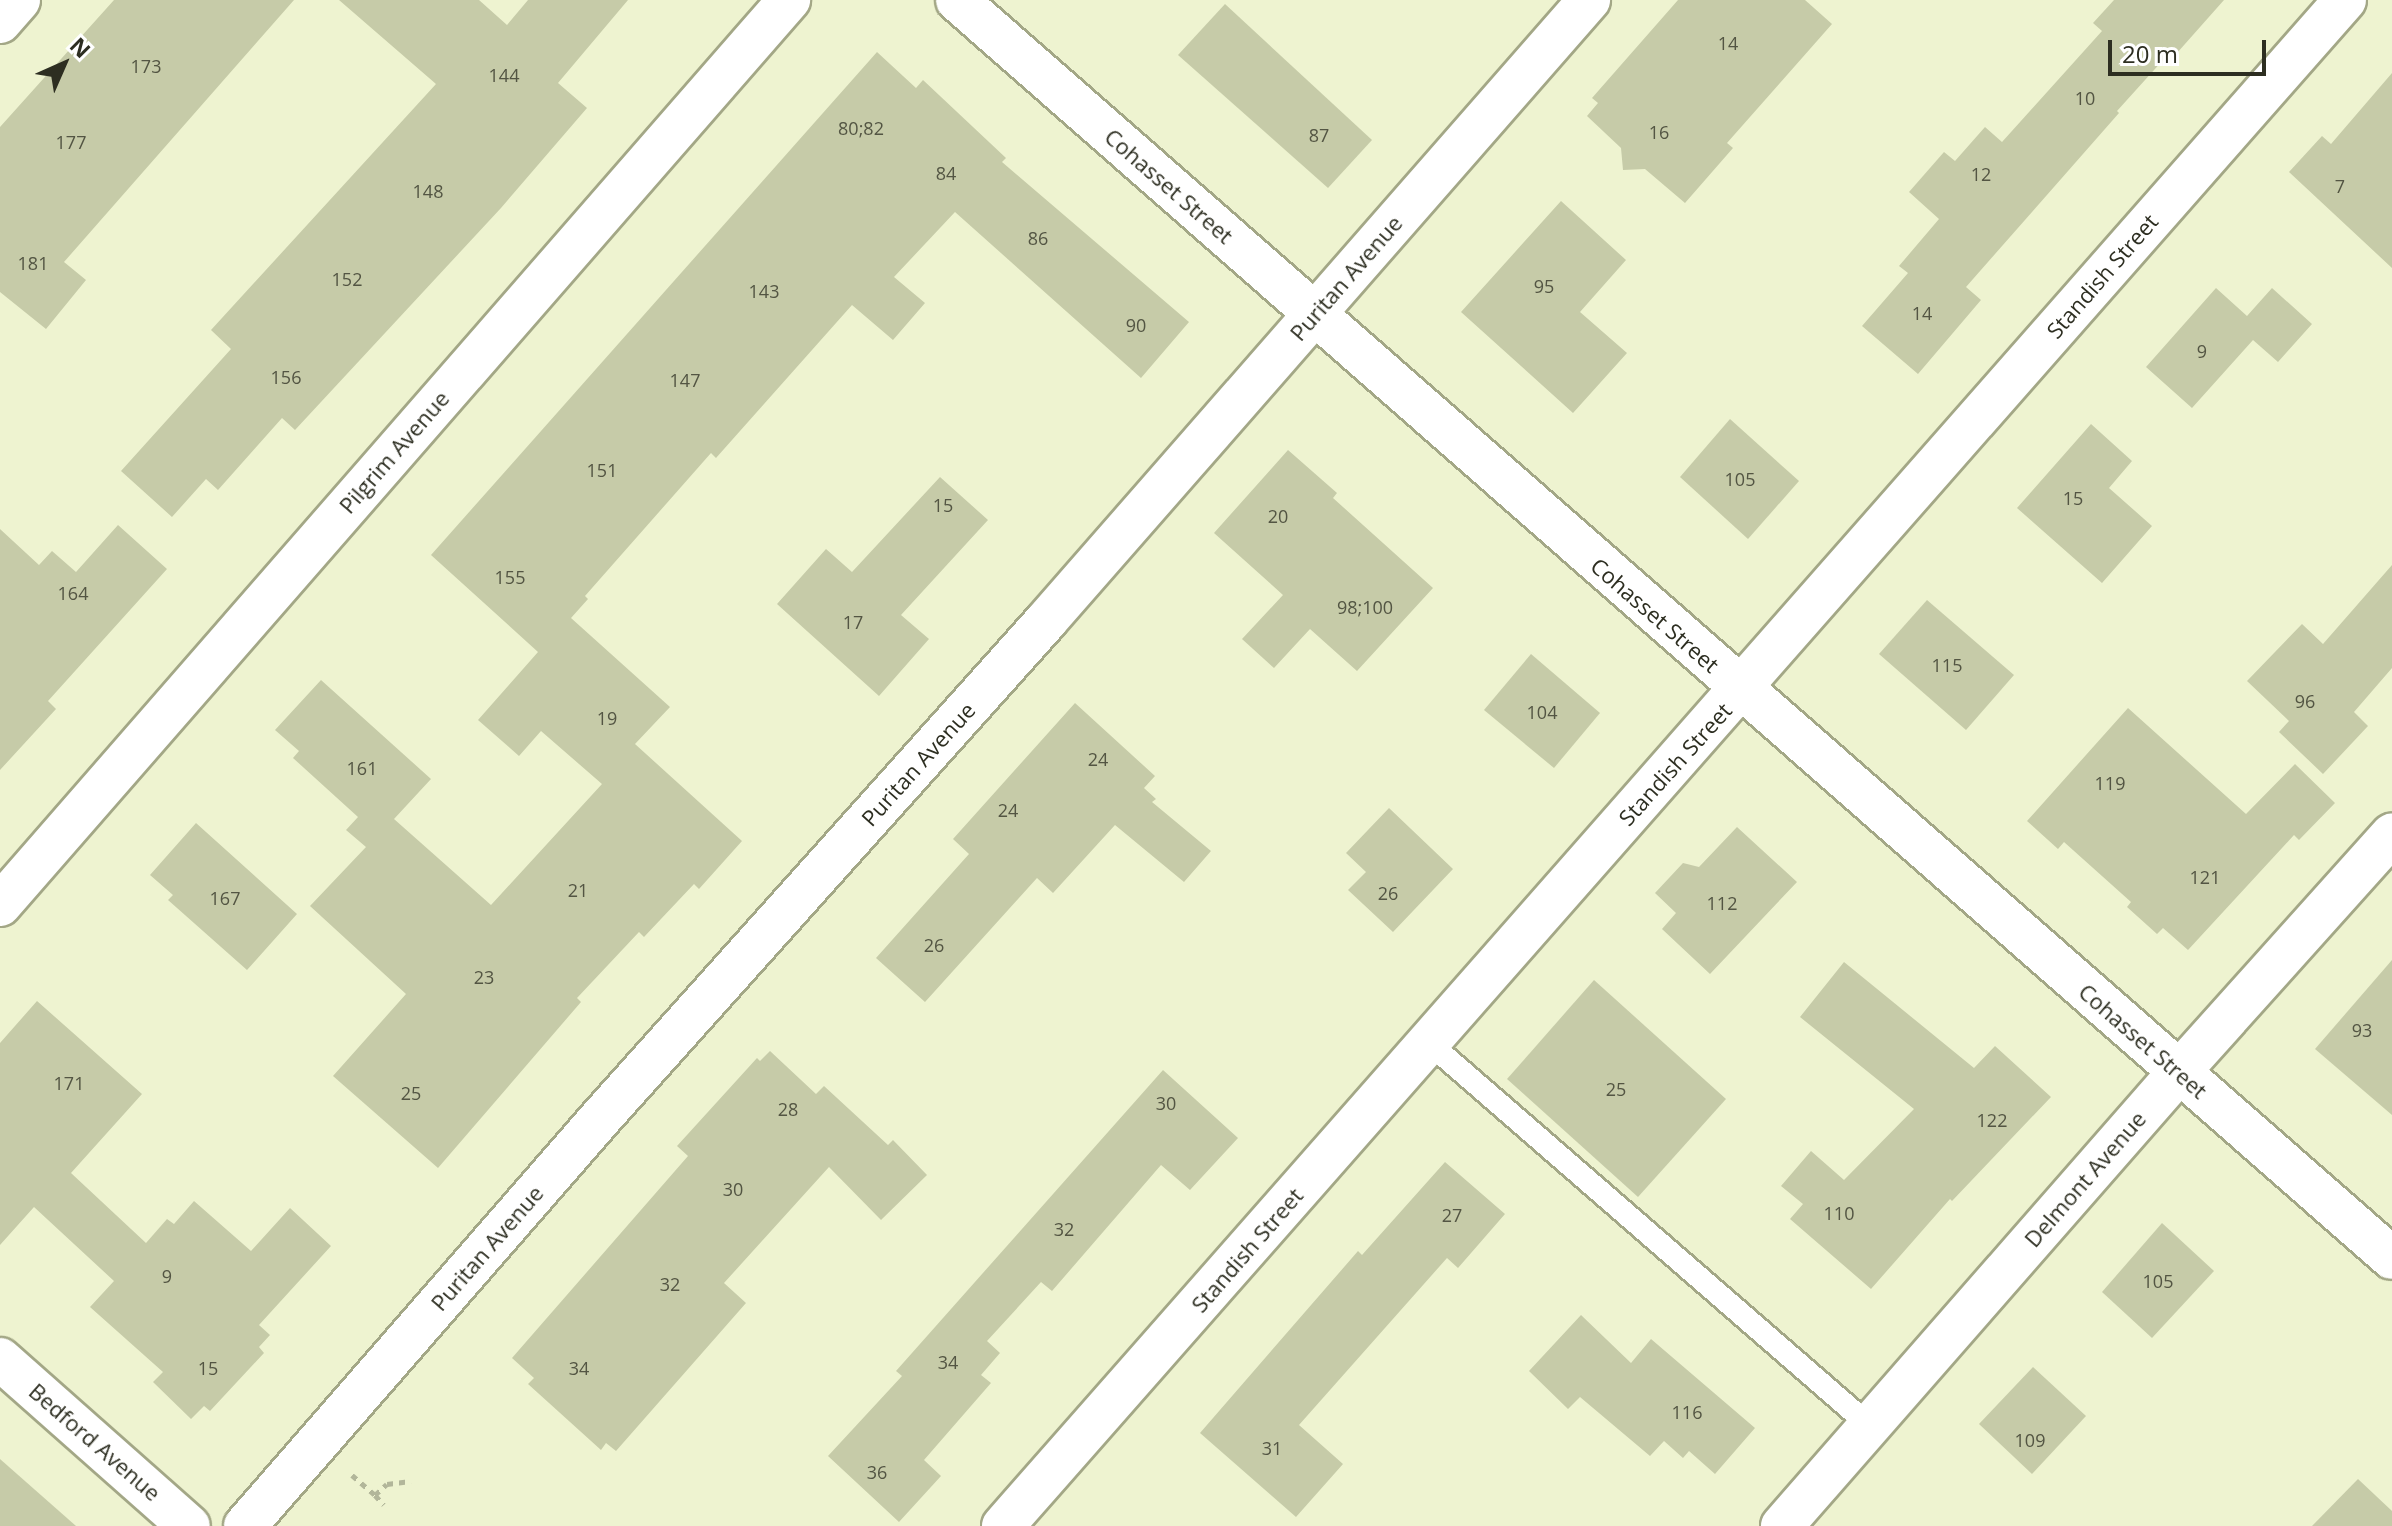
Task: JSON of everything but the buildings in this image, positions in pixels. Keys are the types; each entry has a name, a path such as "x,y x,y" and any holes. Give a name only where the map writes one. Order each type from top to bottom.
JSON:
{"street":[{"path":"0,22 19,0"},
{"name":"Pilgrim Avenue","path":"0,905 789,0"},
{"name":"Cohasset Street","path":"957,0 1741,691 2392,1258"},
{"name":"Puritan Avenue","path":"245,1526 608,1110 1046,621 1589,0"},
{"name":"Standish Street","path":"1003,1526 1741,691 2345,0"},
{"name":"Delmont Avenue","path":"1782,1526 2179,1072 2392,835"},
{"name":"Bedford Avenue","path":"0,1359 189,1526"}],"lane":[{"path":"1428,1042 1870,1426"}],"path":[{"path":"348,1471 384,1505"},
{"path":"375,1495 387,1484 411,1481"}]}
